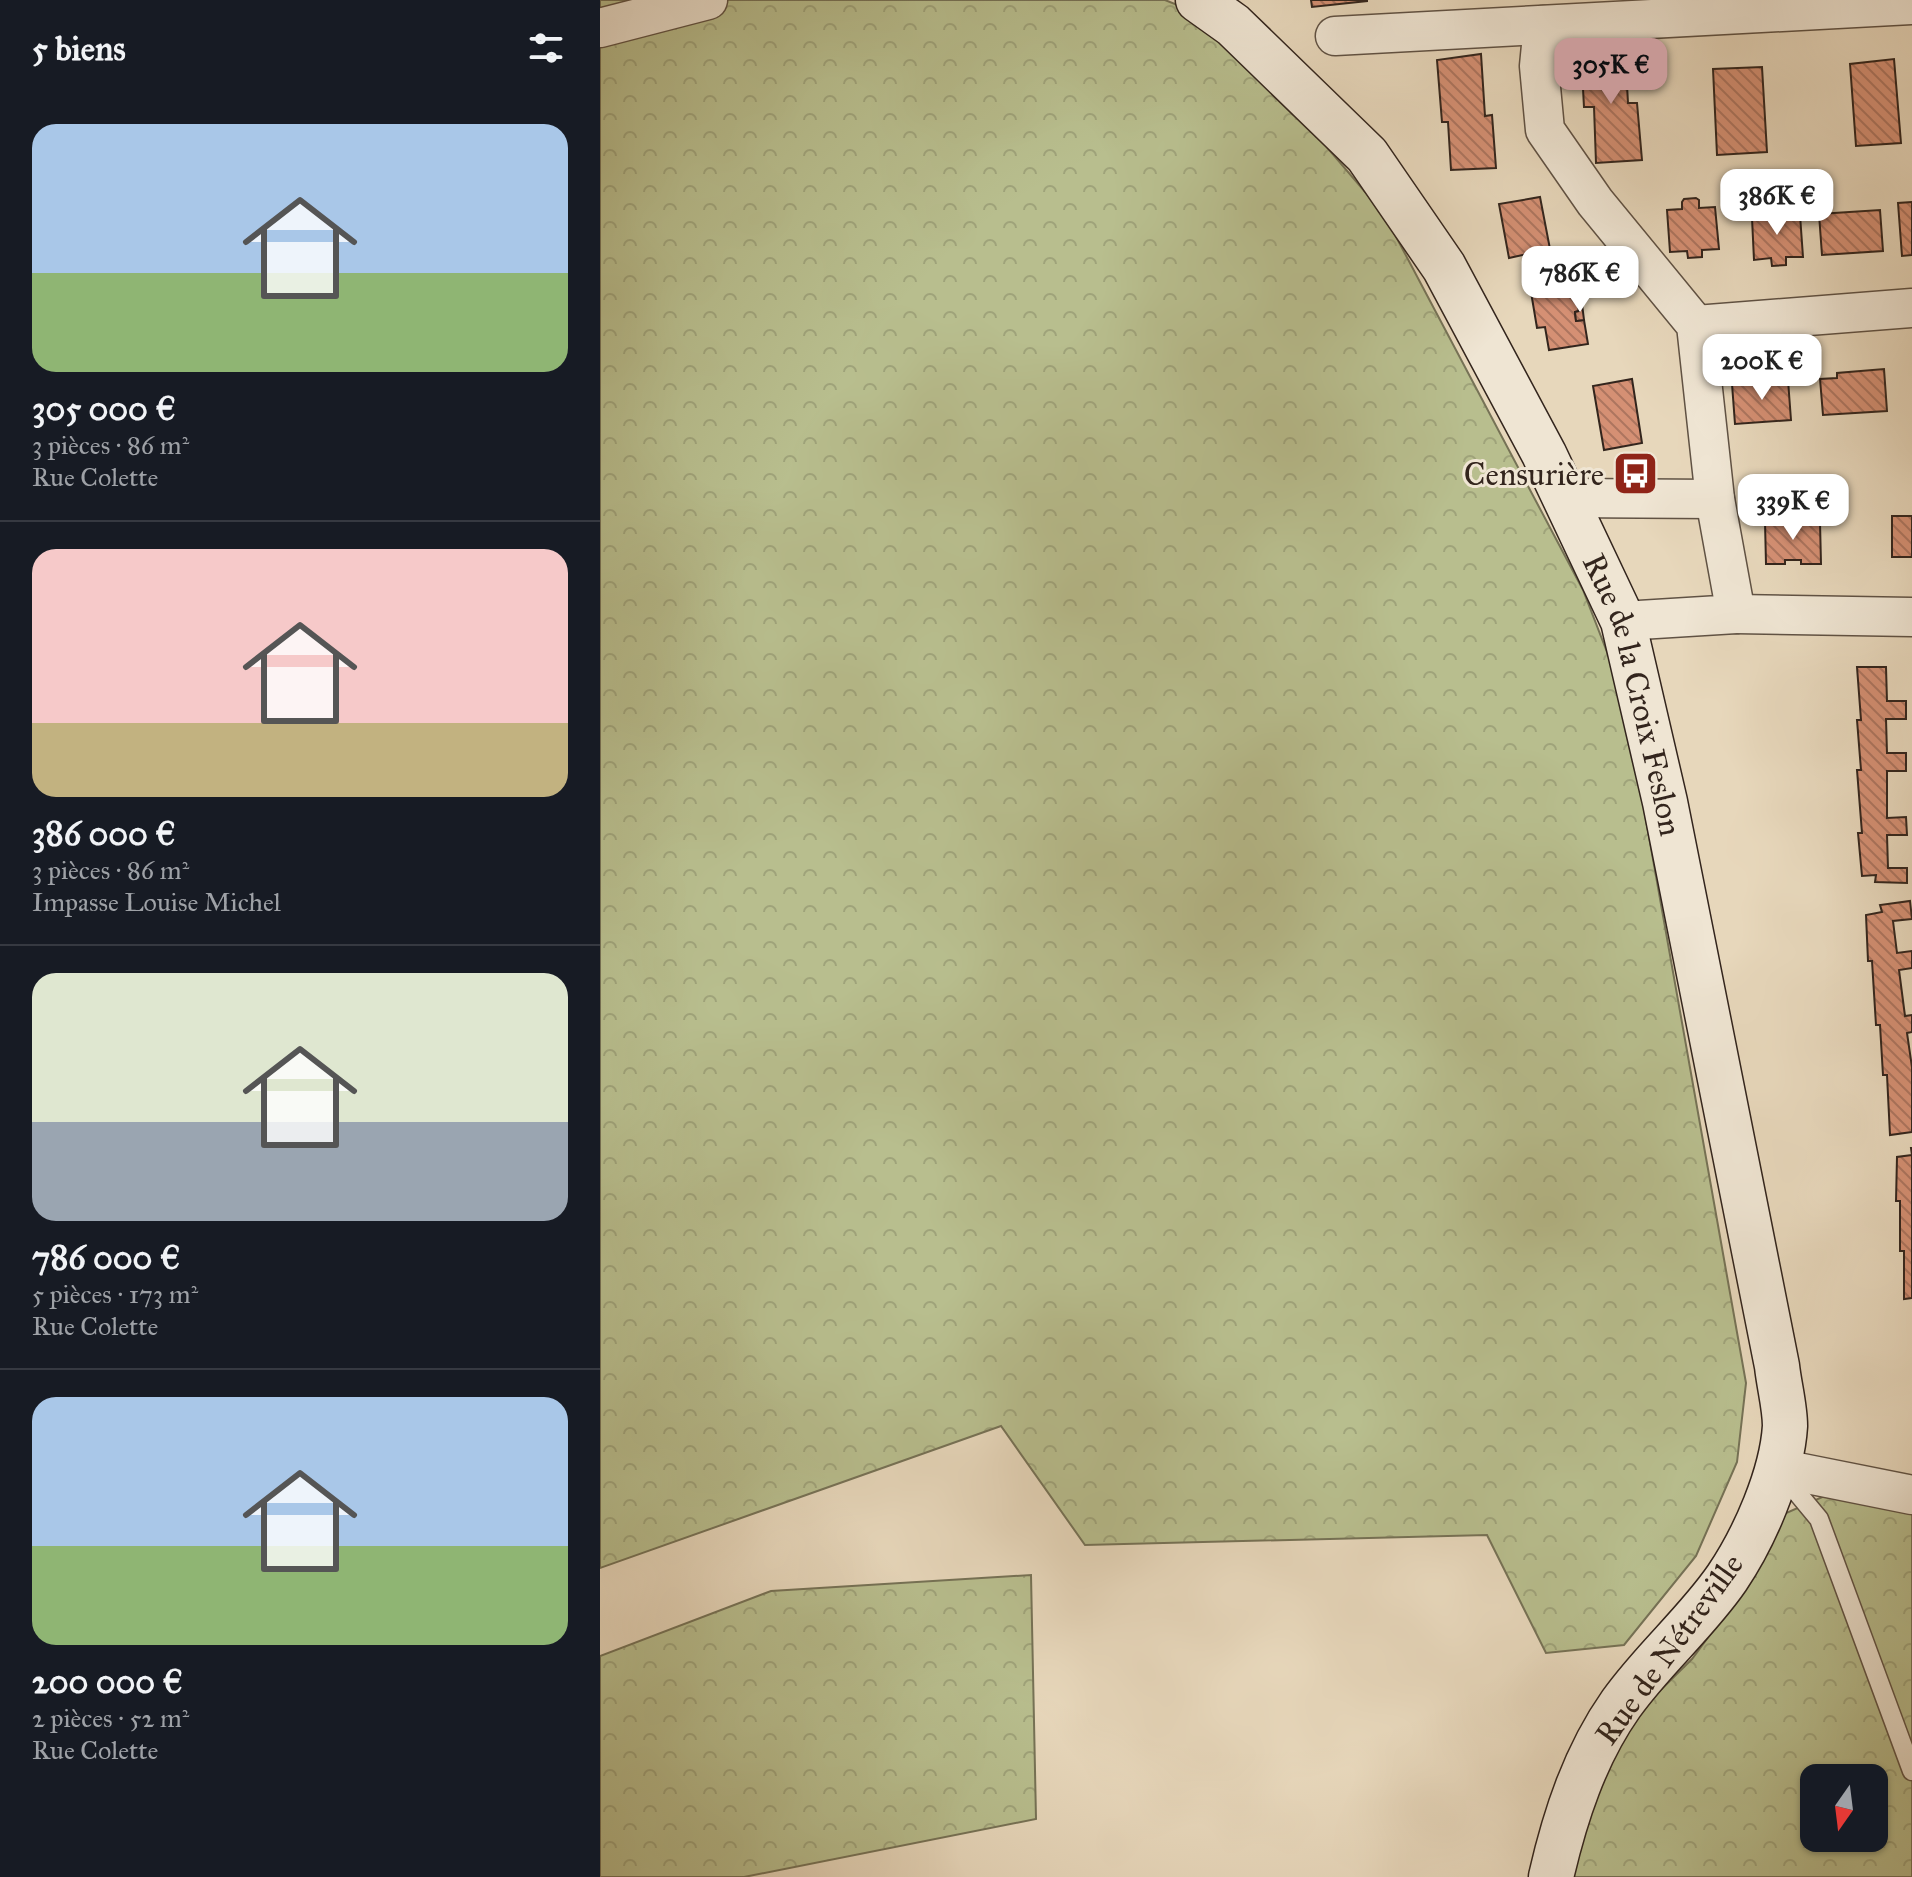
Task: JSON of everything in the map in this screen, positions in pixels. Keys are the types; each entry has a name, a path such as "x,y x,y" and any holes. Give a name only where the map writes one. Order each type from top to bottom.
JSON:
{"street":[{"path":"600,28 708,0"},
{"name":"Rue de la Croix Feslon","path":"1198,0 1224,12 1367,155 1444,267 1544,454 1623,621 1665,802 1777,1366 1785,1425 1777,1468"},
{"path":"1335,36 1912,5"},
{"path":"1543,25 1539,66 1545,130 1595,202 1696,325 1715,499 1736,614"},
{"path":"1696,325 1912,308"},
{"path":"1565,498 1715,499"},
{"path":"1623,621 1736,614 1912,617"},
{"path":"1777,1468 1912,1495"},
{"name":"Rue de Nétreville","path":"1551,1877 1575,1793 1596,1747 1621,1704 1727,1578 1753,1530 1777,1468"}],"lane":[{"path":"1777,1468 1819,1519 1912,1771"}],"green space":[{"path":"600,0 1165,0 1185,8 1296,111 1384,214 1583,590 1624,696 1746,1383 1737,1462 1696,1556 1624,1645 1546,1653 1487,1535 1085,1545 1001,1426 600,1568"},
{"path":"1912,1493 1912,1877 1568,1877 1619,1731 1692,1659 1752,1578 1784,1514 1829,1494"},
{"path":"1031,1575 1036,1819 744,1877 600,1877 600,1656 771,1591"}],"building":[{"path":"1311,0 1367,0 1367,1 1312,7"},
{"path":"1625,49 1628,103 1637,103 1642,160 1596,163 1594,107 1584,107 1581,52"},
{"path":"1481,54 1485,116 1492,115 1496,168 1451,170 1448,122 1442,122 1437,60"},
{"path":"1894,59 1901,143 1856,146 1850,64"},
{"path":"1762,67 1767,152 1717,155 1713,69"},
{"path":"1540,197 1550,249 1509,258 1499,204"},
{"path":"1696,198 1699,208 1715,207 1719,249 1702,250 1702,257 1688,258 1687,251 1670,252 1667,210 1682,209 1684,199"},
{"path":"1912,202 1912,255 1902,256 1898,203"},
{"path":"1781,206 1785,216 1800,215 1803,257 1786,257 1786,265 1772,266 1771,258 1754,260 1752,218 1767,217 1769,207"},
{"path":"1880,210 1883,251 1822,255 1819,214"},
{"path":"1574,285 1579,311 1575,312 1576,321 1584,320 1588,344 1549,350 1545,327 1537,328 1531,292"},
{"path":"1578,304 1582,304 1584,320 1576,321 1575,312 1579,311"},
{"path":"1884,369 1887,411 1823,415 1820,379 1837,378 1837,373"},
{"path":"1632,379 1642,443 1604,450 1593,386"},
{"path":"1788,380 1791,420 1735,424 1732,384"},
{"path":"1892,516 1912,516 1912,557 1892,557"},
{"path":"1765,522 1820,522 1821,564 1785,560 1785,564 1766,564"},
{"path":"1857,667 1886,667 1887,701 1906,701 1906,719 1886,719 1887,753 1906,753 1906,771 1887,771 1887,818 1906,817 1907,835 1887,835 1888,868 1907,868 1907,883 1875,882 1876,875 1862,876 1858,833 1862,833 1857,770 1861,770"},
{"path":"1910,901 1912,919 1893,921 1897,953 1912,951 1912,968 1899,970 1905,1016 1912,1015 1912,1032 1907,1033 1912,1067 1912,1132 1890,1135 1887,1075 1883,1075 1880,1025 1876,1025 1866,915 1882,912 1880,905"},
{"path":"1912,1155 1912,1298 1904,1299 1900,1201 1896,1201 1897,1157"}],"place":[{"name":"Censurière","path":"1635,474"}]}
